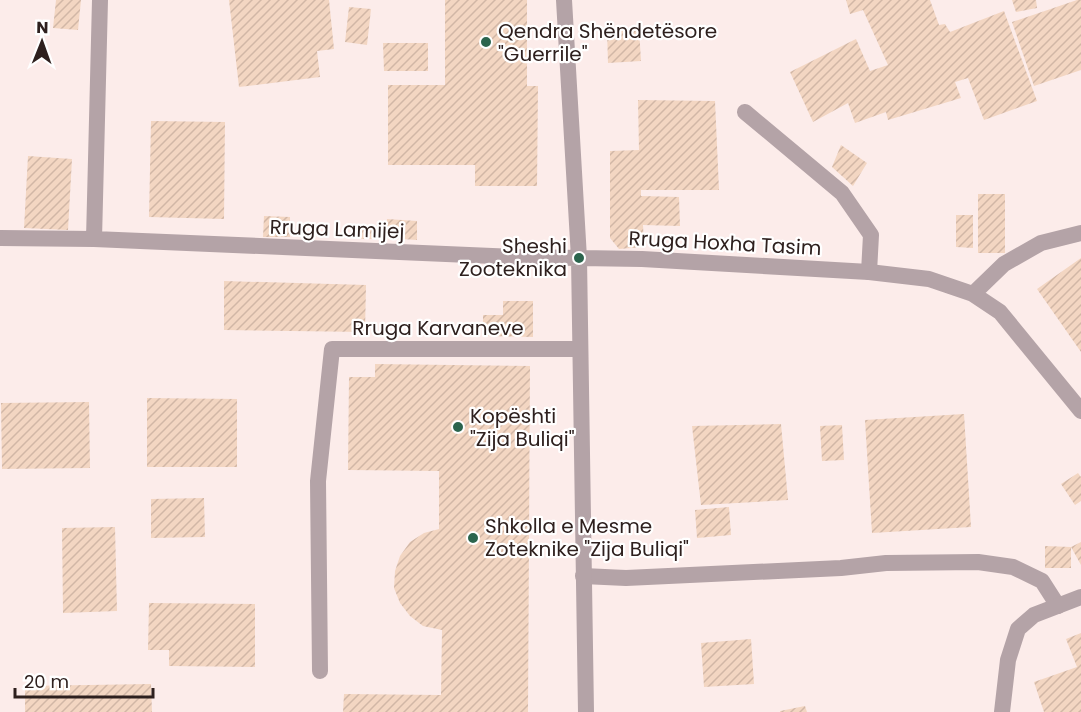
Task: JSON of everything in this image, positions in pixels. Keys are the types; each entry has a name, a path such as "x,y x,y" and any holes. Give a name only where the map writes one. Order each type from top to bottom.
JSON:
{"street":[{"path":"94,239 100,0"},
{"path":"564,0 579,258 586,712"},
{"path":"745,112 842,193 871,235 869,272"},
{"path":"973,294 1004,264 1041,243 1081,233"},
{"name":"Rruga Lamijej","path":"0,238 94,239 579,258"},
{"name":"Rruga Hoxha Tasim","path":"579,258 642,259 869,272 929,279 973,294 1000,312 1081,411"},
{"name":"Rruga Karvaneve","path":"320,671 318,481 332,349 580,350"},
{"path":"583,576 626,578 841,568 886,563 978,562 1013,567 1042,581 1058,606"},
{"path":"1002,712 1008,660 1018,628 1034,615 1081,597"}],"building":[{"path":"56,0 81,0 78,30 53,28"},
{"path":"229,0 329,0 334,49 317,51 320,77 239,87"},
{"name":"Qendra Shëndetësore \"Guerrile\"","path":"445,0 527,0 527,86 538,86 537,186 475,186 475,165 388,165 388,85 445,85"},
{"path":"846,0 930,0 939,25 945,24 950,32 1004,11 1037,101 984,120 968,78 955,82 961,98 888,120 886,112 855,123 848,103 813,122 790,72 856,39 870,71 888,65 863,10 850,14"},
{"path":"1012,0 1036,0 1037,8 1016,12"},
{"path":"1081,0 1081,70 1034,86 1012,22"},
{"path":"349,7 371,9 367,45 345,42"},
{"path":"639,29 641,61 608,63 607,30"},
{"path":"383,43 428,43 428,71 384,71"},
{"path":"638,100 715,101 719,190 641,190 641,196 679,197 680,226 643,225 644,247 619,249 610,238 610,151 639,150"},
{"path":"151,121 225,122 224,219 149,217"},
{"path":"841,145 867,163 853,186 832,167"},
{"path":"28,156 72,159 68,230 24,228"},
{"path":"978,194 1005,194 1005,253 978,253"},
{"path":"956,215 973,215 973,248 956,247"},
{"path":"264,216 290,217 290,237 263,237"},
{"path":"387,219 417,221 417,240 386,238"},
{"path":"375,228 375,239 357,239 356,229"},
{"path":"1081,258 1081,352 1037,289"},
{"path":"224,281 366,285 365,332 224,330"},
{"path":"503,301 533,301 533,337 483,336 483,315 503,315"},
{"name":"Shkolla e Mesme Zoteknike \"Zija Buliqi\"","path":"375,364 530,366 528,712 343,712 344,694 441,695 442,630 423,626 410,616 400,603 394,588 395,571 400,556 410,542 424,533 439,529 439,471 348,470 349,377 375,377"},
{"path":"147,398 237,399 237,467 147,467"},
{"path":"89,402 90,468 2,469 1,403"},
{"path":"964,414 971,527 872,533 865,420"},
{"path":"781,424 788,500 701,505 692,426"},
{"path":"842,425 844,460 822,461 820,426"},
{"path":"1078,473 1081,477 1081,501 1075,505 1061,484"},
{"path":"204,498 205,537 151,538 151,499"},
{"path":"729,507 731,535 697,538 695,510"},
{"path":"115,527 117,611 63,613 62,528"},
{"path":"1081,542 1081,565 1071,547"},
{"path":"1045,546 1071,547 1071,568 1045,568"},
{"path":"149,603 255,604 255,667 169,666 169,650 148,650"},
{"path":"1081,633 1081,712 1044,712 1034,682 1077,667 1066,639"},
{"path":"751,639 754,684 704,687 701,643"},
{"path":"151,684 152,712 25,712 25,686"},
{"path":"805,706 807,712 780,712 780,711"}],"place":[{"name":"Qendra Shëndetësore \"Guerrile\"","path":"486,42"},
{"name":"Sheshi Zooteknika","path":"579,258"},
{"name":"Kopështi \"Zija Buliqi\"","path":"458,427"},
{"name":"Shkolla e Mesme Zoteknike \"Zija Buliqi\"","path":"473,538"}]}
